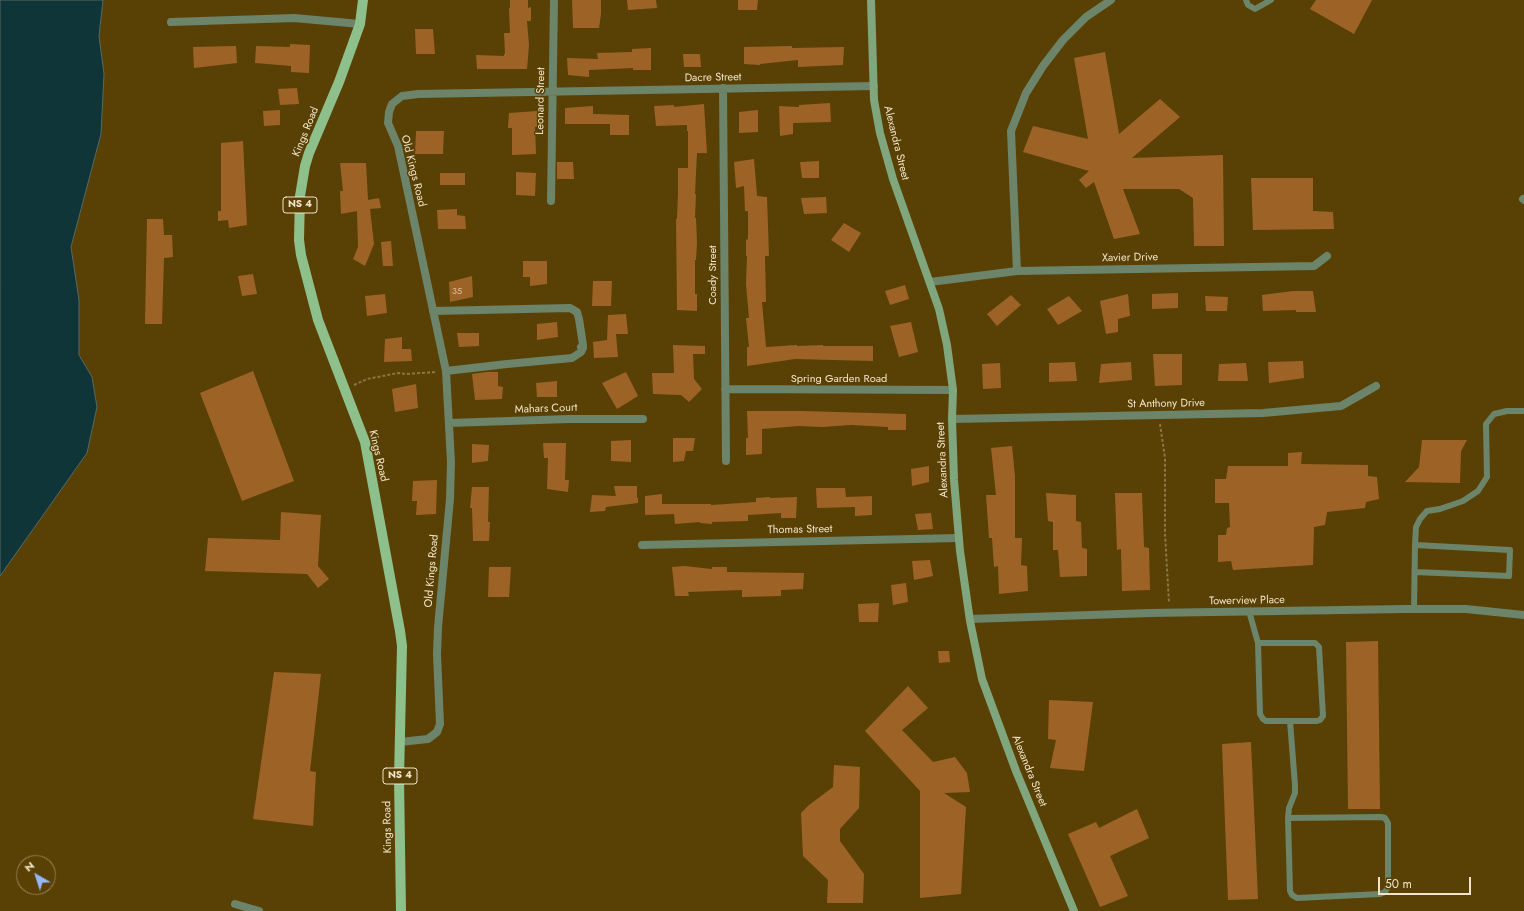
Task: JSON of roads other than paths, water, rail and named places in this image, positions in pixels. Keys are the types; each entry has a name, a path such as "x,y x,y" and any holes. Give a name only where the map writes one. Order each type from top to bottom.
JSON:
{"main road":[{"name":"Kings Road","path":"364,0 360,24 339,82 309,153 302,180 300,196 299,240 301,255 318,320 365,442 400,631 402,646 400,742 402,911"},
{"name":"Alexandra Street","path":"871,0 874,86 878,122 887,161 930,282 939,309 945,335 953,390 952,419 954,480 959,538 970,619 982,679 1016,771 1074,911"}],"street":[{"name":"Leonard Street","path":"551,202 554,0"},
{"path":"1017,271 1011,131 1026,93 1043,66 1063,40 1086,17 1111,0"},
{"path":"171,22 294,18 360,24"},
{"name":"Dacre Street","path":"553,91 874,86"},
{"name":"Coady Street","path":"723,88 726,461"},
{"name":"Old Kings Road","path":"400,742 428,739 437,732 440,724 437,654 440,602 443,585 450,499 451,462 446,371 398,146 388,123 390,108 398,98 407,94 553,91"},
{"name":"Xavier Drive","path":"930,282 1017,271 1314,266 1327,256"},
{"path":"433,311 570,308 577,312 579,319 583,345 581,346 583,348 581,352 572,358 446,371"},
{"name":"St Anthony Drive","path":"952,419 1263,414 1341,406 1376,386"},
{"name":"Spring Garden Road","path":"725,389 953,390"},
{"name":"Mahars Court","path":"449,423 576,419 643,419"},
{"name":"Thomas Street","path":"642,545 959,538"},
{"name":"Towerview Place","path":"970,619 1249,611 1414,609 1466,609 1524,615"},
{"path":"235,904 259,911"}],"lane":[{"path":"1246,0 1248,5 1255,9 1271,0"},
{"path":"1414,609 1416,527 1420,519 1427,511 1440,509 1463,501 1478,491 1487,477 1486,424 1494,414 1506,411 1524,410"},
{"path":"1415,545 1510,550 1509,576 1415,572"},
{"path":"1249,611 1258,643 1260,714 1262,719 1266,721 1320,720 1323,716 1320,647 1315,643 1258,643"},
{"path":"1288,818 1385,818 1388,823 1388,887 1386,892 1380,894 1297,898 1292,895 1290,890 1288,818 1289,808 1295,793 1295,786 1290,721"}],"water":[{"path":"0,0 103,0 99,36 104,74 101,134 71,247 79,300 79,355 92,377 97,407 87,453 0,576"}]}
